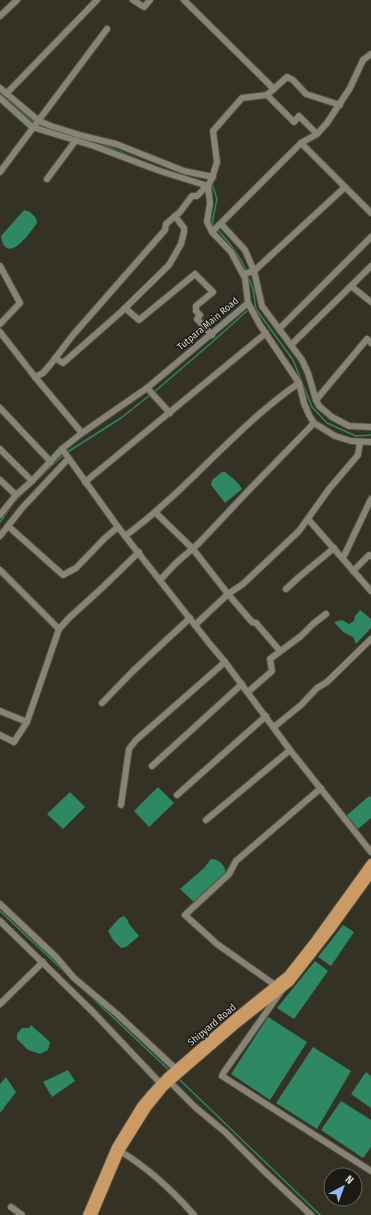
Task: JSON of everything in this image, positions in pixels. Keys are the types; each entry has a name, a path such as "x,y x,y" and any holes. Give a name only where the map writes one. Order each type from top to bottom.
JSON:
{"main road":[{"name":"Shipyard Road","path":"279,988 371,864"},
{"name":"Shipyard Road","path":"87,1215 116,1147 141,1106 178,1071 238,1024 279,988 290,982 310,958 371,874"},
{"name":"Shipyard Road","path":"93,1215 120,1151 147,1108 165,1084"}],"street":[{"path":"0,16 17,0"},
{"path":"7,93 97,0"},
{"path":"133,0 144,7 150,0"},
{"path":"188,1 274,89"},
{"path":"0,172 107,30"},
{"path":"206,186 210,203 207,222 213,231 301,143 317,134 327,123 350,88 363,60 371,54"},
{"path":"35,377 43,373 86,320 165,230 166,224 192,196 197,196 200,193 213,177 217,162 212,131 242,98 267,95 287,77 293,80 306,94 340,105"},
{"path":"0,88 7,93 36,124 116,144 184,171 213,177"},
{"path":"267,95 294,122 299,116 317,134"},
{"path":"0,98 36,124 160,172 206,186"},
{"path":"47,179 76,140"},
{"path":"301,143 371,213"},
{"path":"247,273 345,187"},
{"path":"55,358 63,363 125,308 169,265 181,244 184,232 184,228 175,216"},
{"path":"220,224 245,250 247,273 262,306 302,360 319,406 332,417 349,426 371,427"},
{"name":"Tutpara Main Road","path":"0,515 16,495 62,450 82,433 150,392 248,303 247,273 213,231"},
{"path":"279,329 371,237"},
{"path":"0,266 20,303 0,324"},
{"path":"291,345 371,266"},
{"path":"125,308 139,320 195,274 213,292 196,306 196,311 200,315 197,319 212,335"},
{"path":"351,286 371,302"},
{"path":"248,303 299,383 304,403 314,422 335,436 360,442 371,442"},
{"path":"0,332 82,433"},
{"path":"85,482 266,333"},
{"path":"316,400 367,340 371,343"},
{"path":"125,536 149,519 263,410 299,383"},
{"path":"150,392 170,413"},
{"path":"0,408 51,462"},
{"path":"160,580 193,549 314,422"},
{"path":"195,625 228,594 243,584 299,531 329,489 358,455 360,442"},
{"path":"0,449 32,480"},
{"path":"62,450 118,527 225,662 290,750 371,852"},
{"path":"0,536 23,507 68,459"},
{"path":"0,480 16,495"},
{"path":"343,558 371,499"},
{"path":"155,512 193,549 228,594 280,651"},
{"path":"308,519 371,591"},
{"path":"8,526 63,575 76,568 118,527"},
{"path":"286,589 334,548"},
{"path":"0,735 14,742 26,722 59,629 139,552"},
{"path":"353,571 369,555 371,556"},
{"path":"0,570 59,629"},
{"path":"248,692 272,671 270,659 301,636 326,614"},
{"path":"102,702 190,618"},
{"path":"274,727 301,705 317,688 327,682 371,639"},
{"path":"121,805 129,748 147,730 225,662"},
{"path":"152,766 242,684"},
{"path":"0,711 26,722"},
{"path":"177,795 266,716"},
{"path":"206,820 290,750"},
{"path":"321,788 236,861 229,874 184,915 217,944 279,988 222,1076 371,1170"},
{"path":"0,904 56,957 74,978 117,1014 178,1071"},
{"path":"0,921 165,1084 225,1132 311,1215"},
{"path":"0,1004 43,962"},
{"path":"120,1151 134,1160 178,1197 194,1215"},
{"path":"11,1207 22,1215"}],"shaded area":[{"path":"24,210 30,212 36,218 37,223 24,240 13,248 8,248 4,245 1,236"},
{"path":"222,472 225,472 234,479 242,489 225,503 211,485 212,480"},
{"path":"360,610 371,619 371,628 356,644 353,637 343,632 334,622 342,620 349,624 354,621 355,616"},
{"path":"158,787 174,803 149,827 134,811"},
{"path":"70,792 85,807 63,829 47,814"},
{"path":"369,796 371,797 371,818 358,829 346,816"},
{"path":"211,859 217,860 222,864 226,875 195,903 180,889 204,868"},
{"path":"124,916 139,936 126,947 121,948 113,940 108,931 117,920"},
{"path":"343,925 354,932 331,966 318,957"},
{"path":"315,961 328,971 294,1019 277,1008"},
{"path":"268,1017 307,1042 270,1100 231,1074"},
{"path":"31,1025 50,1042 48,1050 40,1054 28,1050 17,1039 17,1034 22,1028 29,1028"},
{"path":"313,1047 351,1071 317,1129 276,1103"},
{"path":"68,1070 75,1081 52,1097 43,1082"},
{"path":"366,1072 371,1076 371,1108 351,1094"},
{"path":"6,1077 16,1092 0,1113 0,1084"},
{"path":"341,1101 371,1120 371,1147 363,1158 321,1130"}],"waterway":[{"path":"0,93 35,123"},
{"path":"38,125 50,129"},
{"path":"96,142 135,158"},
{"path":"212,184 217,199 212,224 215,227"},
{"path":"217,229 233,248 246,270"},
{"path":"247,274 253,289 256,309 293,360 312,407 327,423 356,436 371,435"},
{"path":"153,393 248,310"},
{"path":"66,453 121,418 150,395"},
{"path":"40,477 63,455"},
{"path":"0,522 15,501 30,487"},
{"path":"0,911 67,974"},
{"path":"84,990 170,1071"},
{"path":"178,1078 320,1215"}]}
